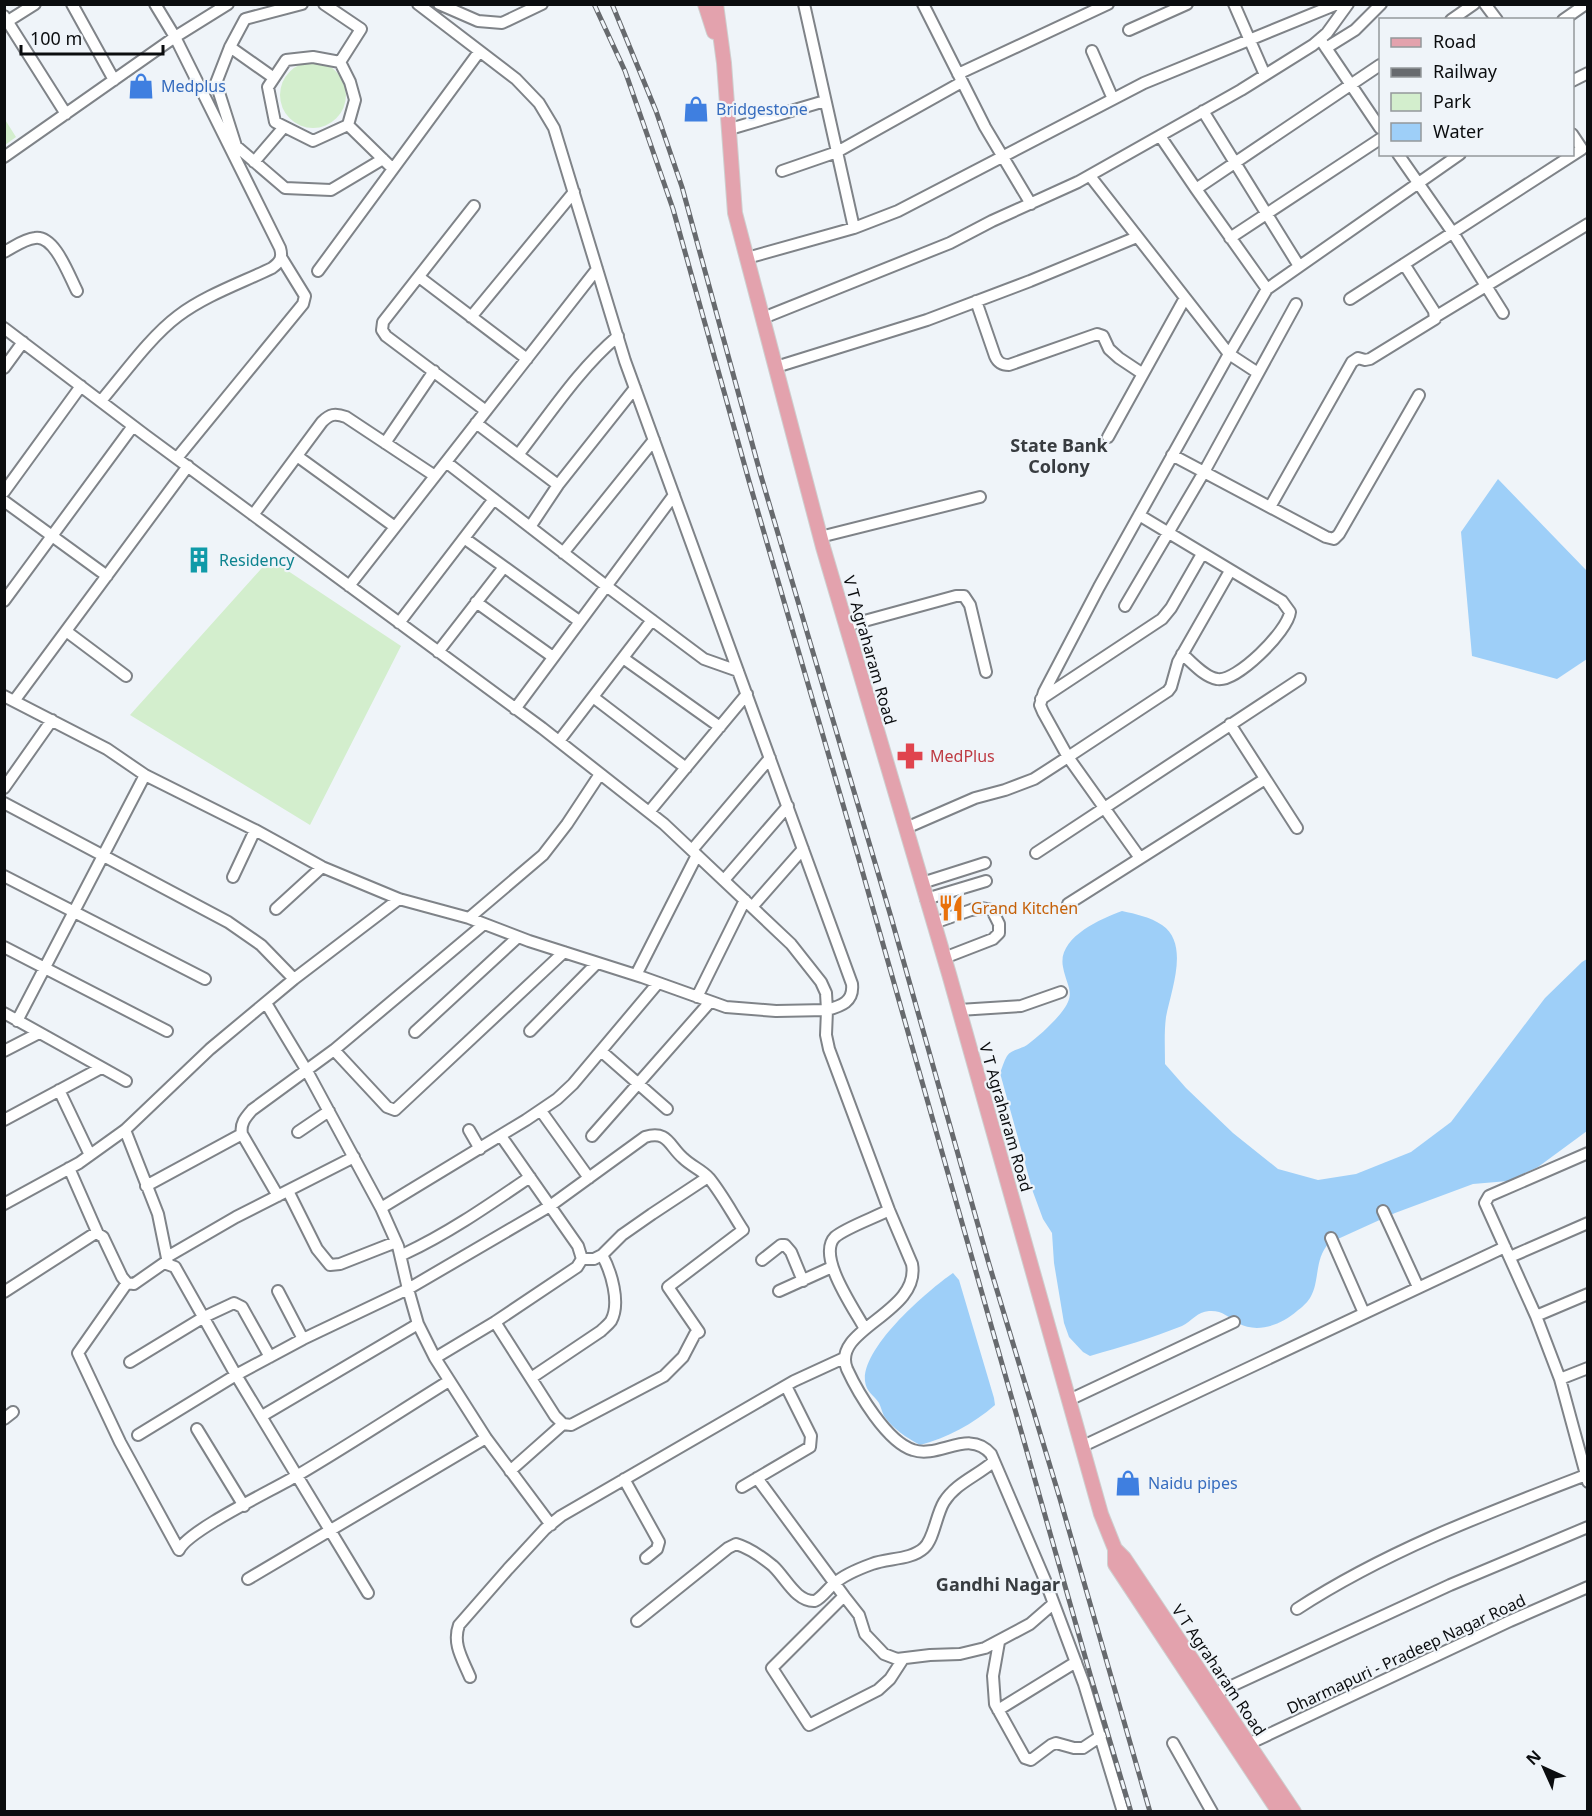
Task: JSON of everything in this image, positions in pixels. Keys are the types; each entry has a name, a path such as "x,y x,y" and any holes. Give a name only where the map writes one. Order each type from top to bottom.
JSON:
{"main road":[{"path":"705,4 724,63"},
{"path":"716,4 724,63"},
{"path":"724,63 727,10 725,4"},
{"name":"V T Agraharam Road","path":"724,63 735,213 820,537 934,923 1101,1514 1115,1549 1129,1565 1243,1747 1279,1812"},
{"name":"V T Agraharam Road","path":"1243,1747 1294,1812"}],"street":[{"path":"72,4 114,80"},
{"path":"155,4 175,36 280,248 281,257 305,296 303,304 177,458"},
{"path":"4,157 175,36 228,4"},
{"path":"302,4 245,19 230,47 216,83 236,146 285,188 332,190 383,159"},
{"path":"324,4 361,29 340,62"},
{"path":"188,466 66,631 9,699 107,748 145,775 255,830 322,867 399,899 469,918 518,937 726,1007 776,1011 827,1010 843,1006 852,993 852,984 635,388 555,128 539,103 516,79 418,4"},
{"path":"439,4 478,21 502,23 541,5"},
{"path":"804,4 854,228"},
{"path":"923,4 985,127 1030,204"},
{"path":"782,171 837,152 960,78 1108,4"},
{"path":"1129,30 1187,4"},
{"path":"1234,4 1265,75"},
{"path":"1323,43 1348,4"},
{"path":"763,318 950,243 1090,176 1323,43 1355,30 1381,4"},
{"path":"1453,18 1474,4"},
{"path":"1485,4 1496,18"},
{"path":"1566,18 1586,4"},
{"path":"32,5 6,19 66,114"},
{"path":"747,258 854,228 898,211 1144,83 1336,5"},
{"path":"1323,43 1379,127"},
{"path":"230,47 274,78"},
{"path":"1092,51 1113,99"},
{"path":"318,271 479,52"},
{"path":"313,57 340,62 350,82 355,100 348,125 313,141 275,122 268,87 286,60 313,57"},
{"path":"1196,189 1379,66"},
{"path":"730,129 825,101"},
{"path":"1203,111 1299,266"},
{"path":"348,125 393,169"},
{"path":"254,162 284,127"},
{"path":"1160,136 1267,288"},
{"path":"1350,299 1586,151 1574,137"},
{"path":"1230,238 1379,140"},
{"path":"1399,156 1453,233 1503,313"},
{"path":"1140,858 1068,756 1043,712 1041,699 1099,586 1267,288 1457,156"},
{"path":"1090,176 1229,354 1258,374"},
{"path":"471,317 574,192"},
{"path":"474,206 383,322 382,330 386,336 486,411"},
{"path":"1270,507 1352,362 1358,358 1370,359 1587,224"},
{"path":"776,367 927,320 1137,237"},
{"path":"4,252 33,238 48,241 77,291"},
{"path":"101,401 161,331 178,316 203,300 272,268 281,257"},
{"path":"1404,264 1436,317"},
{"path":"349,586 597,269"},
{"path":"419,277 527,358"},
{"path":"1108,437 1185,298"},
{"path":"976,302 997,361 1004,365 1097,334 1103,336 1109,349 1119,358 1143,374"},
{"path":"1125,606 1204,472 1296,304"},
{"path":"4,328 559,741 649,812 791,944 821,982 826,993 826,1035 829,1048 889,1210 912,1264 914,1277 912,1285 900,1299 853,1340 844,1358 847,1369 876,1419 898,1442 913,1450 927,1452 967,1443 987,1449 1076,1662 1123,1812"},
{"path":"518,455 594,358 618,336"},
{"path":"4,368 23,342"},
{"path":"385,443 434,371"},
{"path":"4,492 81,386"},
{"path":"530,527 558,485 635,388"},
{"path":"1172,455 1331,539 1337,537 1419,395"},
{"path":"253,515 322,422 334,414 346,417 435,476"},
{"path":"476,423 558,485"},
{"path":"4,601 54,537 134,426"},
{"path":"563,553 654,440"},
{"path":"297,456 395,527"},
{"path":"446,462 704,659 738,671"},
{"path":"515,709 674,495"},
{"path":"820,537 980,497"},
{"path":"399,623 494,499"},
{"path":"4,501 107,576"},
{"path":"1139,515 1285,604 1290,612 1284,628 1244,667 1225,679 1217,680 1208,675 1182,654"},
{"path":"464,538 579,621"},
{"path":"1041,699 1162,619 1171,608 1202,554"},
{"path":"438,652 504,567"},
{"path":"906,828 966,802 1034,779 1168,692 1182,654 1230,571"},
{"path":"846,626 956,596 964,596 970,605 986,672"},
{"path":"476,602 553,657"},
{"path":"559,741 652,620"},
{"path":"66,631 126,676"},
{"path":"623,658 720,728"},
{"path":"1036,853 1300,679"},
{"path":"649,812 747,694"},
{"path":"593,697 686,768"},
{"path":"4,789 52,720"},
{"path":"1230,724 1298,828"},
{"path":"636,975 694,852 770,758"},
{"path":"469,918 548,849 600,774"},
{"path":"17,1021 145,775"},
{"path":"1068,904 1265,779"},
{"path":"4,803 228,922 261,945 294,979"},
{"path":"724,880 788,806"},
{"path":"233,877 255,830"},
{"path":"697,997 748,903 803,849"},
{"path":"922,883 985,863"},
{"path":"276,909 322,867"},
{"path":"4,876 205,980"},
{"path":"926,899 986,881"},
{"path":"4,1204 69,1168 125,1131 196,1062 266,1002 399,899"},
{"path":"934,923 982,908 992,910 999,924 999,933 993,939 944,958"},
{"path":"396,1242 340,1264 330,1264 317,1249 283,1193 242,1134 242,1123 252,1110 307,1071 484,924"},
{"path":"415,1032 518,937"},
{"path":"4,947 167,1031"},
{"path":"333,1050 387,1107 395,1110 564,952"},
{"path":"530,1031 597,963"},
{"path":"381,1208 541,1110 573,1084 658,983"},
{"path":"959,1010 1021,1006 1061,992"},
{"path":"266,1002 307,1071 381,1208 396,1242 418,1324 435,1358 486,1438 550,1525"},
{"path":"592,1136 710,1002"},
{"path":"4,1013 126,1081"},
{"path":"4,1051 39,1033"},
{"path":"601,1050 667,1109"},
{"path":"4,1120 101,1068"},
{"path":"59,1090 90,1155"},
{"path":"541,1110 589,1178"},
{"path":"298,1132 329,1111"},
{"path":"469,1130 480,1149"},
{"path":"125,1131 158,1214 168,1260 179,1272 236,1375 368,1593"},
{"path":"146,1186 242,1134"},
{"path":"138,1436 236,1375 303,1339 408,1288 550,1206 645,1137 656,1135 668,1140 681,1157 708,1177 743,1230 668,1287 699,1332 695,1334 683,1358 664,1376 571,1425 563,1424 555,1416 495,1322"},
{"path":"435,1358 495,1322 577,1267 582,1259 578,1246 501,1136"},
{"path":"1297,1609 1337,1584 1447,1530 1587,1478 1582,1442 1560,1379 1536,1316 1485,1206 1487,1198 1587,1153"},
{"path":"69,1168 98,1234 103,1237 122,1277 127,1283 134,1284 161,1264 236,1217 354,1157"},
{"path":"404,1254 458,1226 530,1177"},
{"path":"582,1259 602,1255 622,1235 708,1177"},
{"path":"866,1329 832,1268 829,1248 835,1237 889,1210"},
{"path":"1383,1211 1418,1287"},
{"path":"1083,1446 1418,1287 1587,1223"},
{"path":"4,1292 90,1236 98,1234"},
{"path":"1331,1238 1364,1313"},
{"path":"762,1260 781,1245 787,1246 803,1281"},
{"path":"531,1378 601,1332 610,1322 613,1313 613,1281 602,1255"},
{"path":"779,1291 832,1268"},
{"path":"127,1283 78,1353 120,1442 179,1550 182,1543 209,1525 298,1475 449,1381"},
{"path":"278,1291 303,1339"},
{"path":"1536,1316 1587,1294"},
{"path":"130,1362 230,1304 242,1307 270,1357"},
{"path":"1069,1400 1234,1322"},
{"path":"262,1416 418,1324"},
{"path":"470,1677 456,1643 459,1625 550,1525 561,1516 786,1386 844,1358"},
{"path":"1560,1379 1587,1368"},
{"path":"742,1487 807,1450 812,1443 811,1436 786,1386"},
{"path":"510,1471 563,1424"},
{"path":"197,1429 244,1506"},
{"path":"248,1579 486,1438"},
{"path":"638,1621 736,1544 754,1552 774,1567 802,1598 815,1601 824,1597 835,1583 873,1564 905,1557 924,1548 930,1539 936,1517 950,1494 961,1483 993,1462"},
{"path":"757,1478 801,1540 859,1614 865,1634 890,1658 903,1659 974,1651 999,1642 1041,1616 1053,1604"},
{"path":"624,1479 659,1542 657,1549 646,1558"},
{"path":"1210,1696 1440,1590 1587,1527"},
{"name":"Dharmapuri - Pradeep Nagar Road","path":"1243,1747 1587,1587"},
{"path":"844,1596 772,1668 809,1725 878,1690 890,1679 903,1659"},
{"path":"999,1642 993,1676 993,1694 998,1710 1022,1755 1031,1760 1047,1746 1056,1743 1083,1748 1101,1736"},
{"path":"998,1710 1076,1662"},
{"path":"1173,1743 1212,1812"}],"green space":[{"path":"313,62 326,64 336,72 344,82 346,95 344,108 336,118 326,126 313,128 300,126 290,118 282,108 280,95 282,82 290,72 300,64"},
{"path":"4,118 16,137 5,145 4,145"},
{"path":"270,559 401,646 310,825 130,715"}],"water":[{"path":"1498,479 1587,571 1587,659 1557,679 1472,656 1461,532"},
{"path":"1122,911 1148,918 1162,925 1170,933 1175,944 1176,968 1166,1017 1165,1064 1186,1088 1233,1133 1278,1169 1318,1180 1356,1174 1411,1152 1451,1122 1545,998 1587,959 1587,1131 1538,1167 1508,1181 1473,1184 1395,1213 1329,1243 1321,1256 1310,1298 1291,1316 1276,1324 1253,1328 1238,1323 1221,1313 1209,1311 1201,1313 1182,1326 1090,1356 1069,1337 1064,1323 1054,1263 1052,1233 1043,1219 1033,1192 1000,1073 1009,1054 1036,1038 1066,1006 1070,990 1063,967 1063,957 1073,939 1092,925"},
{"path":"953,1273 959,1280 995,1405 959,1429 920,1445 900,1433 884,1416 879,1403 866,1385 867,1367 874,1352 898,1321"}],"railway":[{"path":"594,4 625,71 673,209 1131,1812"},
{"path":"612,4 656,111 682,187 761,476 1150,1812"}],"place":[{"name":"Medplus","path":"141,86"},
{"name":"Bridgestone","path":"696,109"},
{"name":"Residency","path":"199,560"},
{"name":"MedPlus","path":"910,756"},
{"name":"Grand Kitchen","path":"951,908"},
{"name":"Naidu pipes","path":"1128,1483"}],"district":[{"name":"State Bank Colony","path":"1059,456"},
{"name":"Gandhi Nagar","path":"998,1585"}]}
